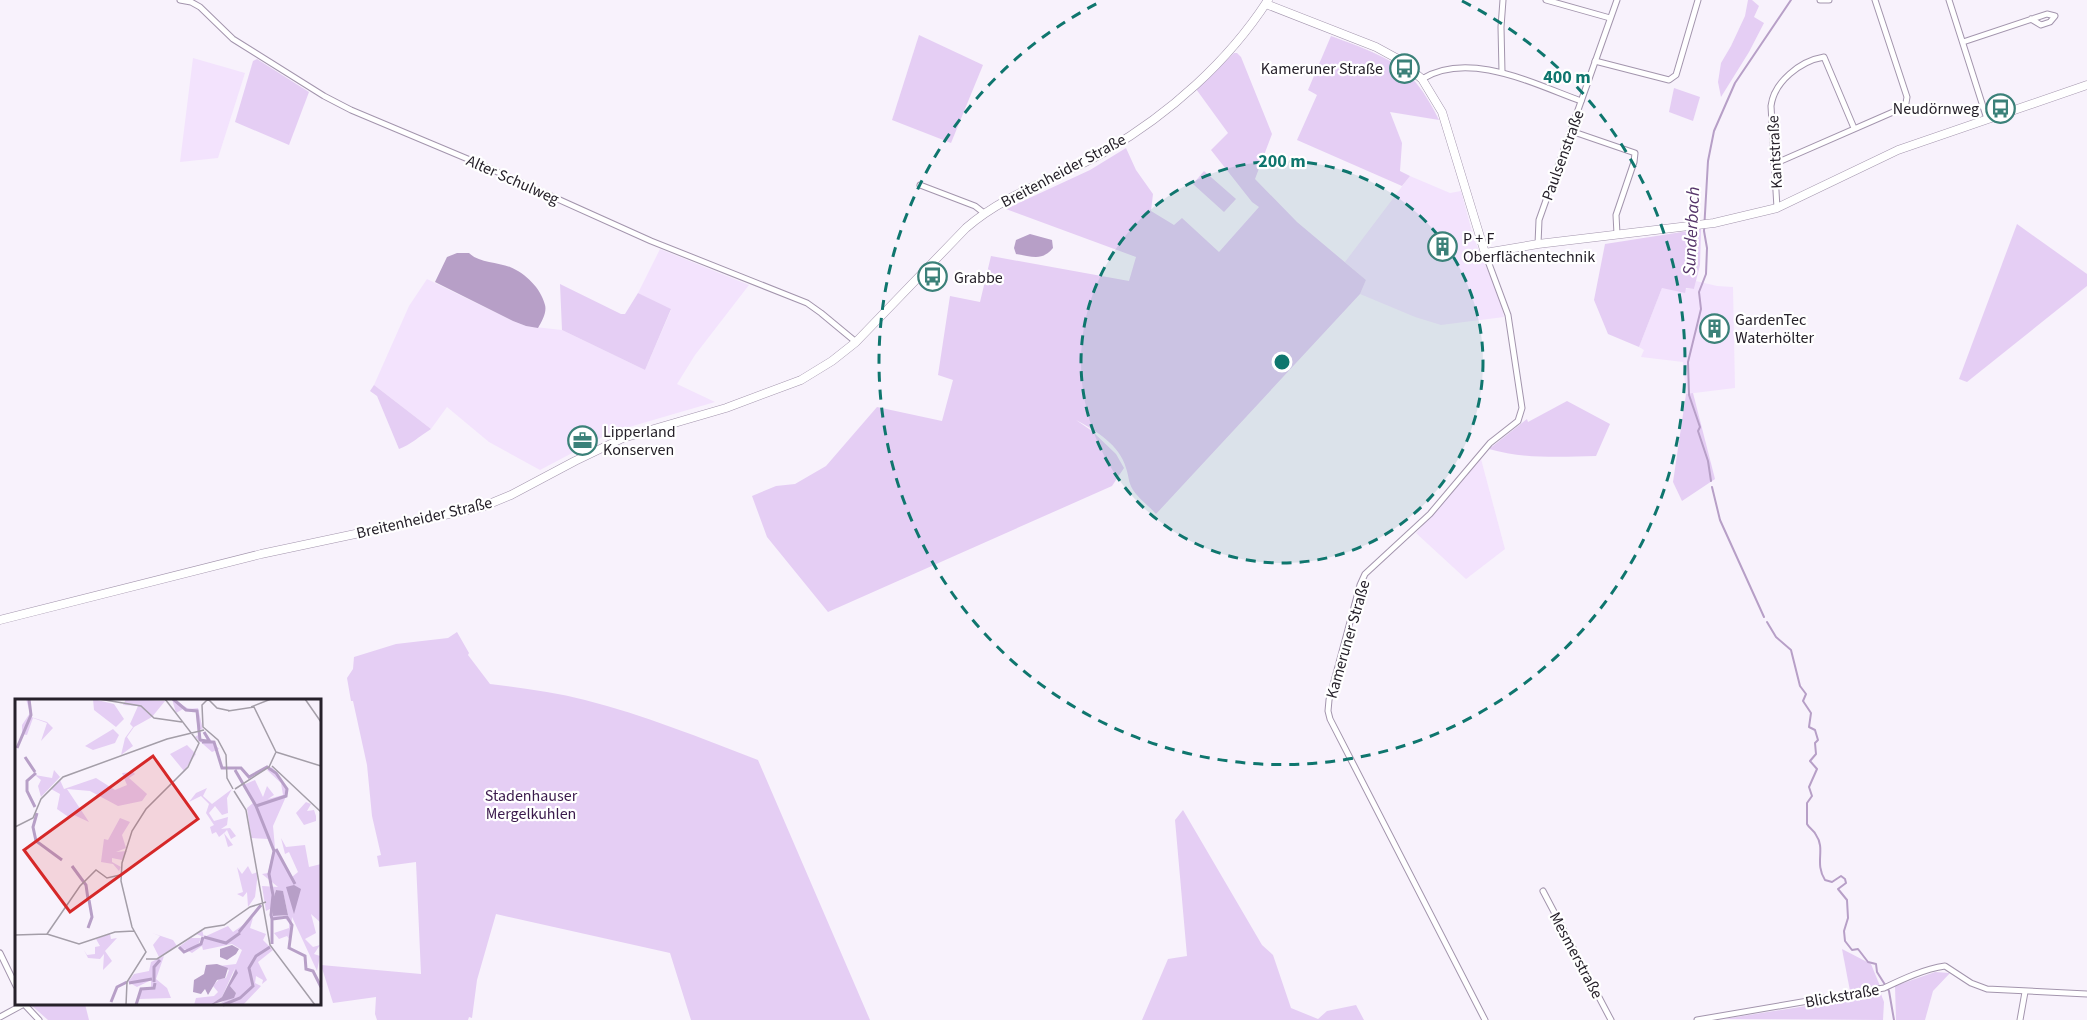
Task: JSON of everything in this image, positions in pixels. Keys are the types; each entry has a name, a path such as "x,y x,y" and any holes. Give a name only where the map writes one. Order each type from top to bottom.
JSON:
{"street":[{"name":"Alter Schulweg","path":"180,0 200,7 233,39 324,96 700,262 782,292 821,313 856,342"},
{"path":"1502,72 1503,0"},
{"path":"1546,0 1610,18"},
{"name":"Paulsenstraße","path":"1538,244 1539,220 1617,0"},
{"path":"1595,61 1669,80 1673,79 1698,0"},
{"path":"1820,0 1828,0"},
{"path":"1774,164 1900,109 1907,101 1875,0"},
{"path":"1949,0 1987,118"},
{"name":"Breitenheider Straße","path":"0,620 215,565 482,507 511,495 623,438 754,399 801,380 832,361 856,342 958,236 984,213 1105,151 1156,117 1212,69 1267,2"},
{"name":"Kameruner Straße","path":"1267,2 1376,46 1398,58 1422,79 1442,112 1485,253 1508,315 1522,408 1518,421 1490,443 1430,514 1365,574 1360,585 1328,711 1485,1020"},
{"path":"1963,42 2031,19"},
{"name":"Kantstraße","path":"1777,208 1771,106 1775,92 1787,75 1820,57 1826,59 1854,128"},
{"path":"1422,79 1444,68 1491,69 1581,100"},
{"path":"1485,253 1743,218 1777,208 1898,150 2087,85"},
{"path":"1570,131 1635,153 1616,215 1617,234"},
{"name":"Breitenheider Straße","path":"920,185 975,206 984,213"},
{"name":"Mesmerstraße","path":"1543,891 1611,1020"},
{"path":"0,953 15,984"},
{"name":"Blickstraße","path":"1697,1020 1886,987 1896,981 1945,966 1971,983 1987,989 2087,994"},
{"path":"2020,1020 2025,992"},
{"path":"0,1017 22,1005"},
{"path":"25,1005 39,1020"}],"shaded area":[{"path":"193,58 245,73 218,158 180,162"},
{"path":"1410,176 1450,193 1461,191 1474,239 1499,296 1504,317 1441,325 1415,317 1360,294 1366,280 1345,262"},
{"path":"1030,234 1052,240 1053,248 1040,257 1016,254 1014,248 1016,240"},
{"path":"660,249 749,285 695,355 677,384 715,402 612,432 540,470 489,442 447,407 431,429 374,385 409,306 427,279 513,321 526,326 562,330 645,370 671,310 638,293"},
{"path":"457,253 469,253 483,261 510,267 527,277 540,293 545,305 545,314 538,328 513,321 435,282 447,257"},
{"path":"1696,281 1733,287 1735,388 1686,394 1683,362 1641,357 1644,350 1639,347 1662,288 1694,289"},
{"path":"1481,459 1505,549 1466,579 1416,533"}],"green space":[{"path":"1748,0 1752,0 1759,6 1754,17 1764,23 1721,97 1718,82 1721,63 1745,16"},
{"path":"919,35 983,65 951,143 892,120"},
{"path":"1331,36 1377,54 1399,67 1420,88 1439,120 1390,112 1402,143 1400,171 1410,176 1402,186 1297,140 1317,95 1308,90"},
{"path":"1234,53 1241,57 1272,134 1255,179 1297,222 1366,280 1360,294 1156,514 1133,490 1123,460 1113,445 1076,420 1092,431 1116,454 1124,468 1112,486 828,612 767,537 752,496 776,486 795,484 826,466 877,407 942,421 953,380 938,375 950,296 980,302 991,256 1129,281 1136,257 1006,209 1090,170 1126,148 1136,170 1153,194 1151,211 1174,225 1182,218 1219,252 1259,207 1252,202 1211,150 1228,133 1196,89"},
{"path":"257,59 309,92 289,145 235,122 253,61"},
{"path":"1674,88 1700,97 1693,121 1669,112"},
{"path":"1204,171 1236,199 1224,212 1193,184"},
{"path":"2017,224 2087,274 2087,286 1967,382 1959,379"},
{"path":"1701,229 1700,265 1694,289 1686,288 1685,293 1662,288 1639,347 1608,334 1594,300 1605,244"},
{"path":"560,284 621,314 625,314 638,293 671,309 645,370 562,330"},
{"path":"374,385 431,429 399,449 377,396 370,391"},
{"path":"1693,393 1715,479 1682,501 1673,482 1686,394"},
{"path":"1567,401 1610,424 1596,456 1529,456 1489,449 1527,419 1528,422"},
{"name":"Stadenhauser Mergelkuhlen","path":"457,632 468,655 490,684 562,695 607,706 672,727 758,760 870,1020 691,1020 670,953 496,914 477,980 472,1018 469,1017 468,1020 377,1020 376,997 333,1003 321,965 421,974 416,862 379,867 377,856 381,855 372,816 367,765 347,678 353,669 354,657 396,644 448,638"},
{"path":"1183,810 1262,945 1273,955 1291,1008 1318,1019 1327,1011 1356,1005 1364,1020 1142,1020 1168,959 1187,956 1175,820"},
{"path":"1842,949 1871,964 1880,986 1850,991"},
{"path":"1935,972 1950,973 1933,991 1925,1020 1896,1020 1895,986"},
{"path":"1881,994 1884,1002 1883,1020 1724,1019"},
{"path":"31,1005 85,1005 89,1020 48,1020"}],"waterway":[{"name":"Sunderbach","path":"1711,481 1708,461 1698,431 1700,427 1689,395 1688,362 1701,309 1699,292 1706,274 1707,248 1704,231 1708,161 1714,131 1735,83 1791,0"},
{"name":"Sunderbach","path":"1712,487 1720,520 1764,617"},
{"name":"Sunderbach","path":"1767,622 1776,637 1791,650 1800,686 1806,694 1803,701 1811,713 1809,727 1815,730 1818,740 1815,743 1816,754 1810,761 1817,769 1809,787 1812,796 1807,803 1807,824 1819,840 1820,868 1825,880 1832,882 1841,876 1845,879 1846,883 1838,889 1847,900 1848,918 1844,931 1845,941 1852,950 1858,949 1868,962 1876,964 1877,972 1889,991 1894,1020"}],"place":[{"name":"Kameruner Straße","path":"1404,68"},
{"name":"Neudörnweg","path":"2000,108"},
{"name":"P + F Oberflächentechnik","path":"1442,247"},
{"name":"Grabbe","path":"933,277"},
{"name":"GardenTec Waterhölter","path":"1714,328"},
{"name":"Lipperland Konserven","path":"582,440"}]}
